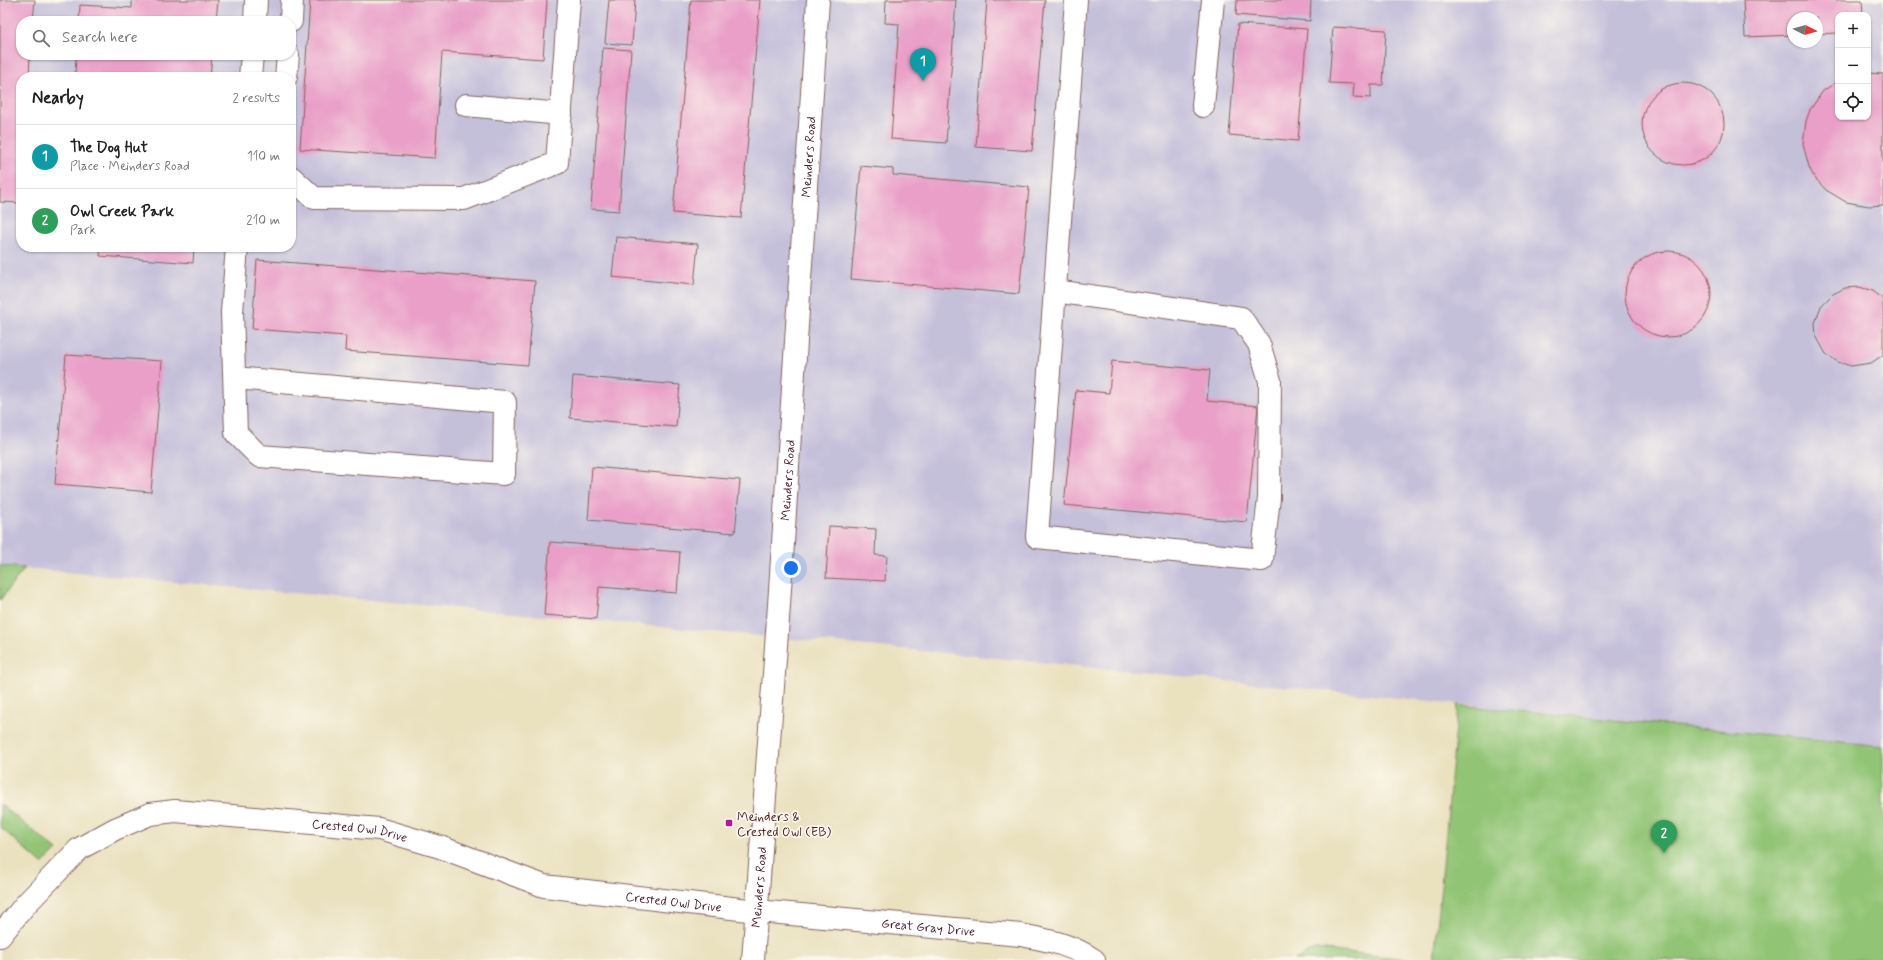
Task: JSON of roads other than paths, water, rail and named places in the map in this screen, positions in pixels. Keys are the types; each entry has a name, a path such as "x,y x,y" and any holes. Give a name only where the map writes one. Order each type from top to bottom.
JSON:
{"street":[{"path":"255,16 256,0"},
{"path":"291,16 292,0"},
{"path":"296,182 314,198 464,199 558,163 569,0"},
{"name":"Meinders Road","path":"753,960 780,597 818,0"},
{"path":"1054,291 1241,318 1259,344 1270,381 1269,498 1262,560 1036,537 1054,291 1076,0"},
{"path":"1203,106 1213,0"},
{"path":"250,72 252,60"},
{"path":"286,72 288,60"},
{"path":"466,105 561,114"},
{"path":"235,378 505,402 504,474 259,456 236,433 232,312 237,252"},
{"name":"Crested Owl Drive","path":"0,936 25,905 79,849 115,828 150,814 174,811 379,829 440,847 544,886 757,911"},
{"name":"Great Gray Drive","path":"757,911 1021,935 1060,943 1094,960"}],"place":[{"name":"The Dog Hut","path":"923,81"},
{"name":"Meinders & Crested Owl (EB)","path":"729,823"},
{"name":"Owl Creek Park","path":"1664,853"}]}
